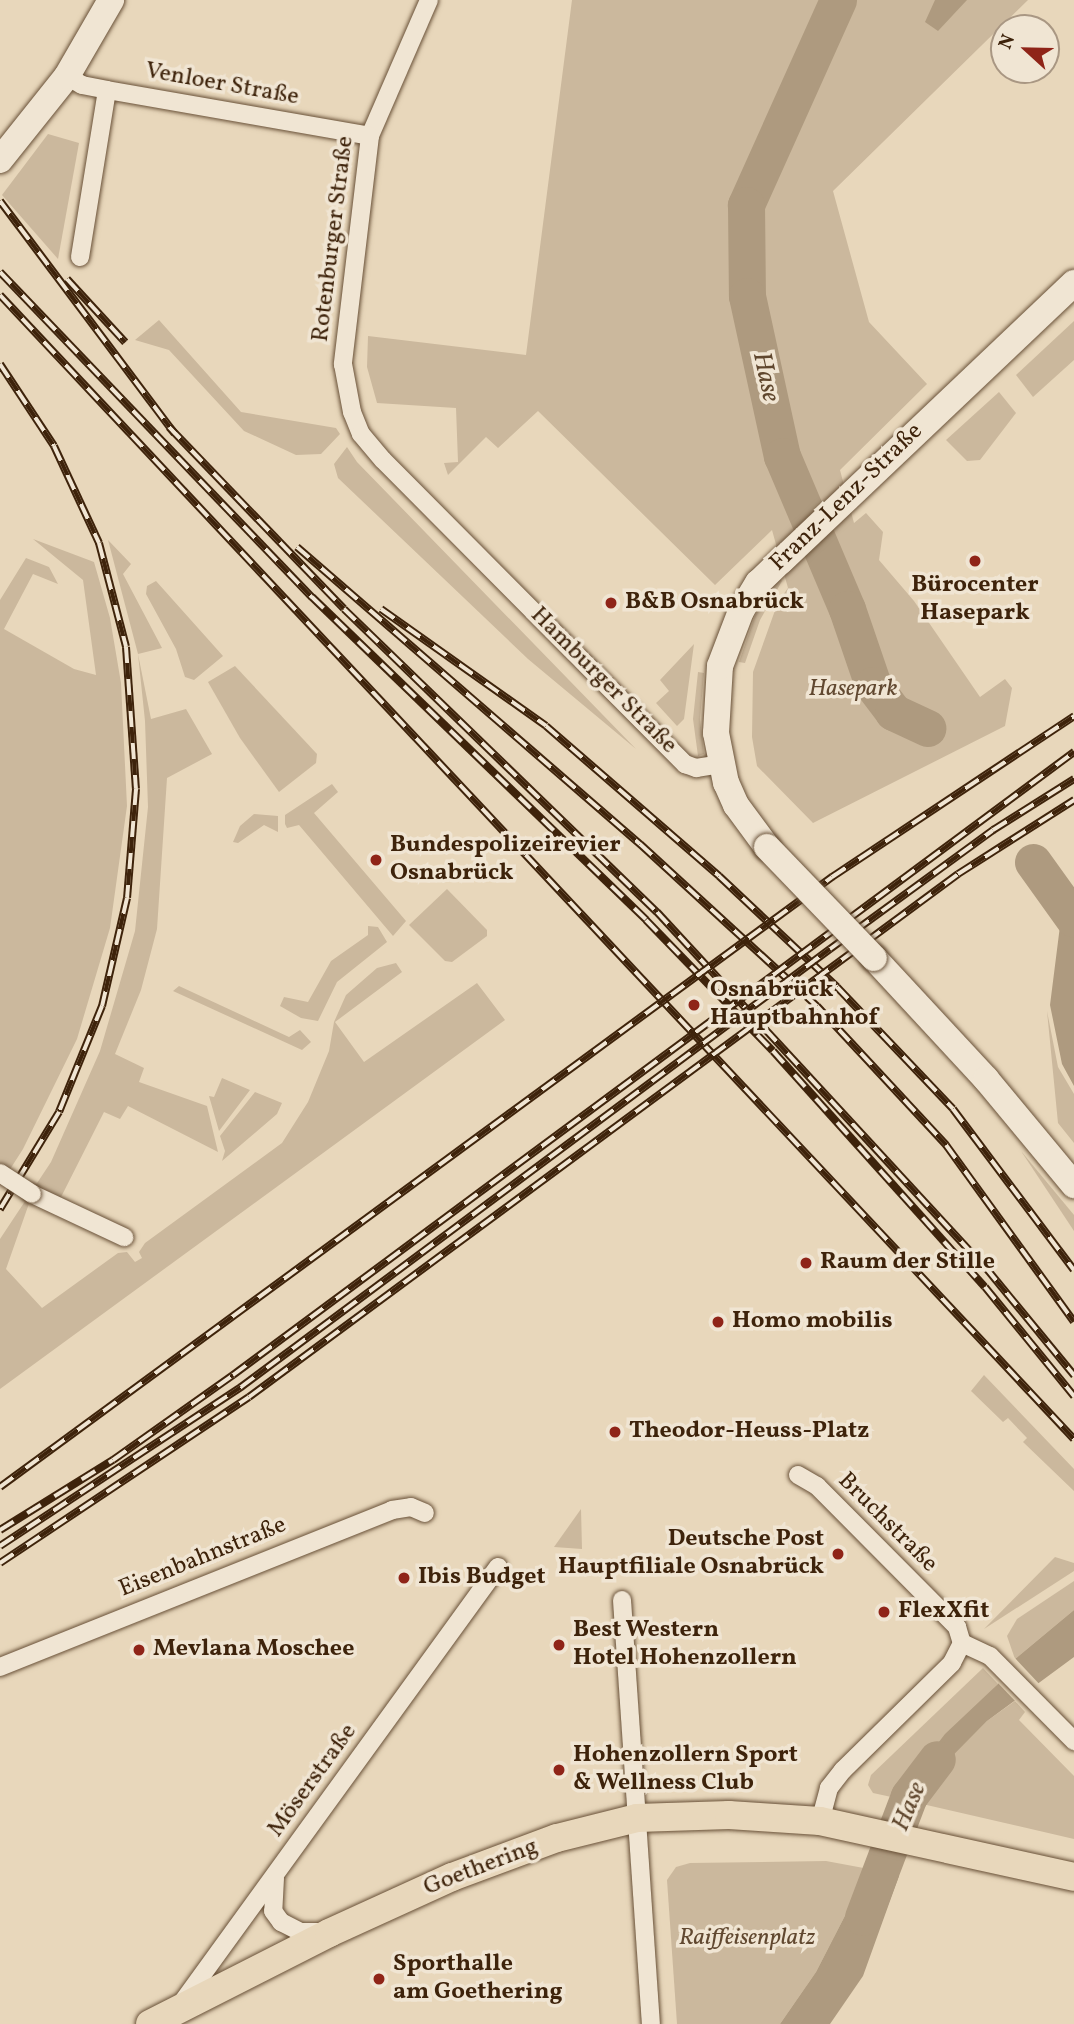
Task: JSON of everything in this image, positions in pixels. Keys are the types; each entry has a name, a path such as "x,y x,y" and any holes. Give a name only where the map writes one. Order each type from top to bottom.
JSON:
{"main road":[{"name":"Goethering","path":"150,2024 172,2017 329,1933 507,1855 637,1818 729,1815 820,1821 1074,1877"}],"street":[{"name":"Rotenburger Straße","path":"352,412 343,364 370,136 429,0"},
{"path":"0,160 67,76 107,2"},
{"name":"Venloer Straße","path":"67,76 82,85 107,90 370,136"},
{"path":"80,257 107,90"},
{"name":"Franz-Lenz-Straße","path":"721,764 716,700 728,638 758,583 1074,283"},
{"name":"Hamburger Straße","path":"352,412 360,433 383,460 685,764 696,768 721,764"},
{"path":"721,764 736,805 767,847 986,1079 1074,1185"},
{"path":"0,1173 32,1194 124,1237"},
{"name":"Bruchstraße","path":"798,1475 817,1486 960,1635 1000,1665 1074,1741"},
{"name":"Eisenbahnstraße","path":"0,1667 392,1510 411,1507 425,1513"},
{"name":"Möserstraße","path":"172,2017 498,1567"},
{"path":"622,1600 651,2024"},
{"path":"820,1821 829,1788 843,1770 952,1663 960,1635"},
{"path":"275,1875 273,1911 281,1922 301,1932 329,1933"}],"green space":[{"name":"Hasepark","path":"572,0 1028,0 1014,14 990,14 990,37 833,191 869,322 927,384 840,470 854,523 866,513 883,532 879,560 914,601 980,697 1005,679 1012,688 1005,726 813,823 757,766 752,737 753,672 778,602 788,588 772,530 715,585 538,411 498,448 486,437 448,475 444,463 458,462 456,408 377,403 367,367 368,336 526,355"},
{"path":"48,134 79,143 58,259 2,195"},
{"path":"159,320 241,412 336,428 340,434 321,454 296,455 244,431 169,350 135,340"},
{"path":"1074,321 1074,360 1033,397 1016,375"},
{"path":"999,392 1016,413 980,460 967,461 946,440"},
{"path":"347,447 357,462 636,749 528,659 338,478 334,464"},
{"path":"33,539 94,562 110,618 121,683 127,806 110,928 77,1039 23,1149 0,1185 0,600 26,558 49,567 58,584 33,574 4,629 74,669 96,675 83,580"},
{"path":"108,540 131,564 123,574 162,648 138,654"},
{"path":"778,577 782,581 760,620 745,663 739,662 755,616"},
{"path":"156,581 223,656 194,680 185,677 176,649 146,594 147,586"},
{"path":"694,644 684,719 677,726 656,703 669,691 660,680"},
{"path":"138,654 151,719 186,709 212,754 167,778 157,929 141,990 115,1054 144,1068 139,1082 207,1106 218,1152 128,1106 120,1119 104,1112 56,1207 32,1195 6,1269 42,1308 118,1253 127,1252 135,1262 142,1258 139,1252 145,1243 282,1143 308,1102 329,1051 334,1022 346,995 377,968 396,963 402,972 335,1022 364,1062 477,983 505,1020 0,1389 0,1239 51,1162 100,1051 135,931 148,807 145,721"},
{"path":"235,666 317,754 316,763 279,792 240,738 208,682"},
{"path":"698,672 704,673 700,719 704,754 698,756 693,719"},
{"path":"332,784 338,792 314,813 406,921 393,936 299,825 287,828 285,824 285,815"},
{"path":"254,814 278,816 278,832 264,825 238,843 233,842 240,826"},
{"path":"447,889 487,930 487,936 452,962 445,961 409,925"},
{"path":"368,926 378,927 387,942 337,982 318,1021 301,1018 280,1006 284,997 308,1002 331,961 368,935"},
{"path":"179,986 289,1037 300,1030 311,1042 302,1050 173,991"},
{"path":"1047,1011 1058,1067 1074,1094 1074,1143 1058,1123"},
{"path":"222,1078 250,1090 219,1131 209,1096 214,1097"},
{"path":"255,1092 282,1103 277,1114 222,1161 225,1151 220,1136"},
{"path":"1021,1151 1074,1215 1074,1231"},
{"path":"984,1375 1074,1469 1074,1491 1023,1442 1027,1438 1008,1418 1003,1422 971,1391"},
{"path":"581,1509 582,1549 554,1547"},
{"path":"1055,1557 1074,1563 1074,1571 984,1629"},
{"path":"1074,1581 1074,1610 1015,1659 1007,1636 1017,1619"},
{"path":"983,1668 998,1684 896,1798 873,1793 868,1785 871,1775"},
{"path":"1015,1701 1025,1712 1019,1720 1074,1776 1074,1839 918,1803 925,1784 987,1721"},
{"name":"Raiffeisenplatz","path":"826,1861 869,1869 816,1972 780,2024 677,2024 667,1880 676,1867 690,1863"}],"shaded area":[{"path":"935,0 967,0 938,31 925,22"},
{"path":"1067,899 1074,903 1074,1086 1062,1064 1050,1005 1061,918 1057,906"},
{"path":"1074,1610 1074,1657 987,1721 925,1784 918,1803 896,1798 945,1734 998,1684 1015,1659"},
{"path":"869,1869 899,1876 863,1976 830,2024 780,2024 816,1972"}],"pier":[{"path":"1013,1656 1042,1687 1017,1703 996,1681"}],"waterway":[{"name":"Hase","path":"838,0 746,205 747,296 782,456 847,609 873,685 893,712 927,728"},
{"name":"Hase","path":"1033,862 1074,919"},
{"name":"Hase","path":"863,1917 909,1796 937,1759"}],"railway":[{"path":"0,201 175,434"},
{"path":"0,272 312,597 646,920 773,1051 985,1287 1074,1396"},
{"path":"67,279 125,342"},
{"path":"0,295 1074,1439"},
{"path":"0,364 54,446 99,543 126,647 136,789 127,898 102,1006 59,1112 0,1209"},
{"path":"169,427 344,609 657,912 986,1268 1074,1375"},
{"path":"297,547 640,844 817,1006 946,1145 1074,1322"},
{"path":"381,609 546,726 719,876 837,987 953,1109 1074,1270"},
{"path":"0,1487 832,877 1074,716"},
{"path":"0,1530 113,1460 233,1375 1074,752"},
{"path":"0,1546 241,1387 993,830 1074,779"},
{"path":"0,1563 249,1397 958,874 1074,800"}],"place":[{"name":"Bürocenter Hasepark","path":"975,561"},
{"name":"B&B Osnabrück","path":"611,603"},
{"name":"Bundespolizeirevier Osnabrück","path":"376,860"},
{"name":"Osnabrück Hauptbahnhof","path":"694,1005"},
{"name":"Raum der Stille","path":"806,1263"},
{"name":"Homo mobilis","path":"718,1322"},
{"name":"Theodor-Heuss-Platz","path":"615,1432"},
{"name":"Deutsche Post Hauptfiliale Osnabrück","path":"838,1554"},
{"name":"Ibis Budget","path":"404,1578"},
{"name":"FlexXfit","path":"884,1612"},
{"name":"Best Western Hotel Hohenzollern","path":"559,1645"},
{"name":"Mevlana Moschee","path":"139,1650"},
{"name":"Hohenzollern Sport & Wellness Club","path":"559,1770"},
{"name":"Sporthalle am Goethering","path":"379,1979"}]}
